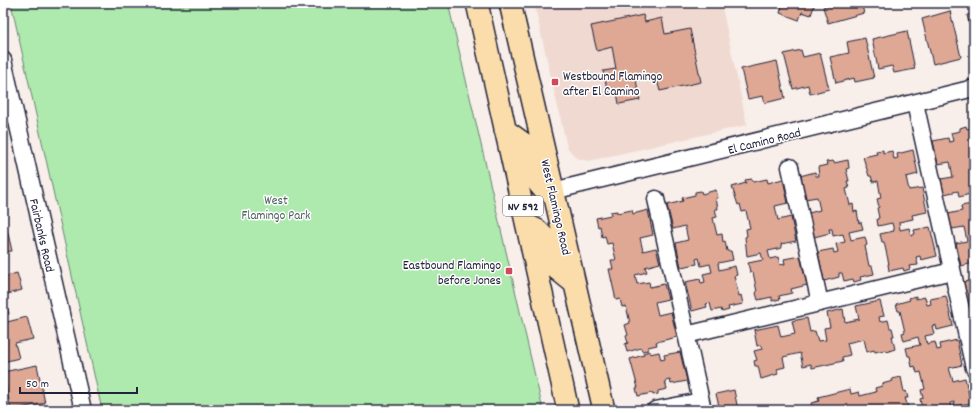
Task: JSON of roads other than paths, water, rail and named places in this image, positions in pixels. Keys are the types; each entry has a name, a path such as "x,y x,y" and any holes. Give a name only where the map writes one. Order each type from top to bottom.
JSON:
{"main road":[{"name":"NV 592","path":"477,3 568,410"},
{"name":"West Flamingo Road","path":"510,3 604,410"},
{"path":"506,130 526,145 533,175 539,184 544,190 553,191"},
{"path":"527,225 537,230 545,238 553,266 574,283"}],"street":[{"name":"Fairbanks Road","path":"3,60 8,107 83,410"},
{"name":"El Camino Road","path":"553,191 974,88"},
{"path":"914,103 974,368"},
{"path":"790,167 820,303"},
{"path":"656,199 702,405 661,409"},
{"path":"686,335 952,271"}],"place":[{"name":"Westbound Flamingo after El Camino","path":"555,82"},
{"name":"Eastbound Flamingo before Jones","path":"509,271"}],"park label":[{"name":"West Flamingo Park","path":"276,206"}]}
